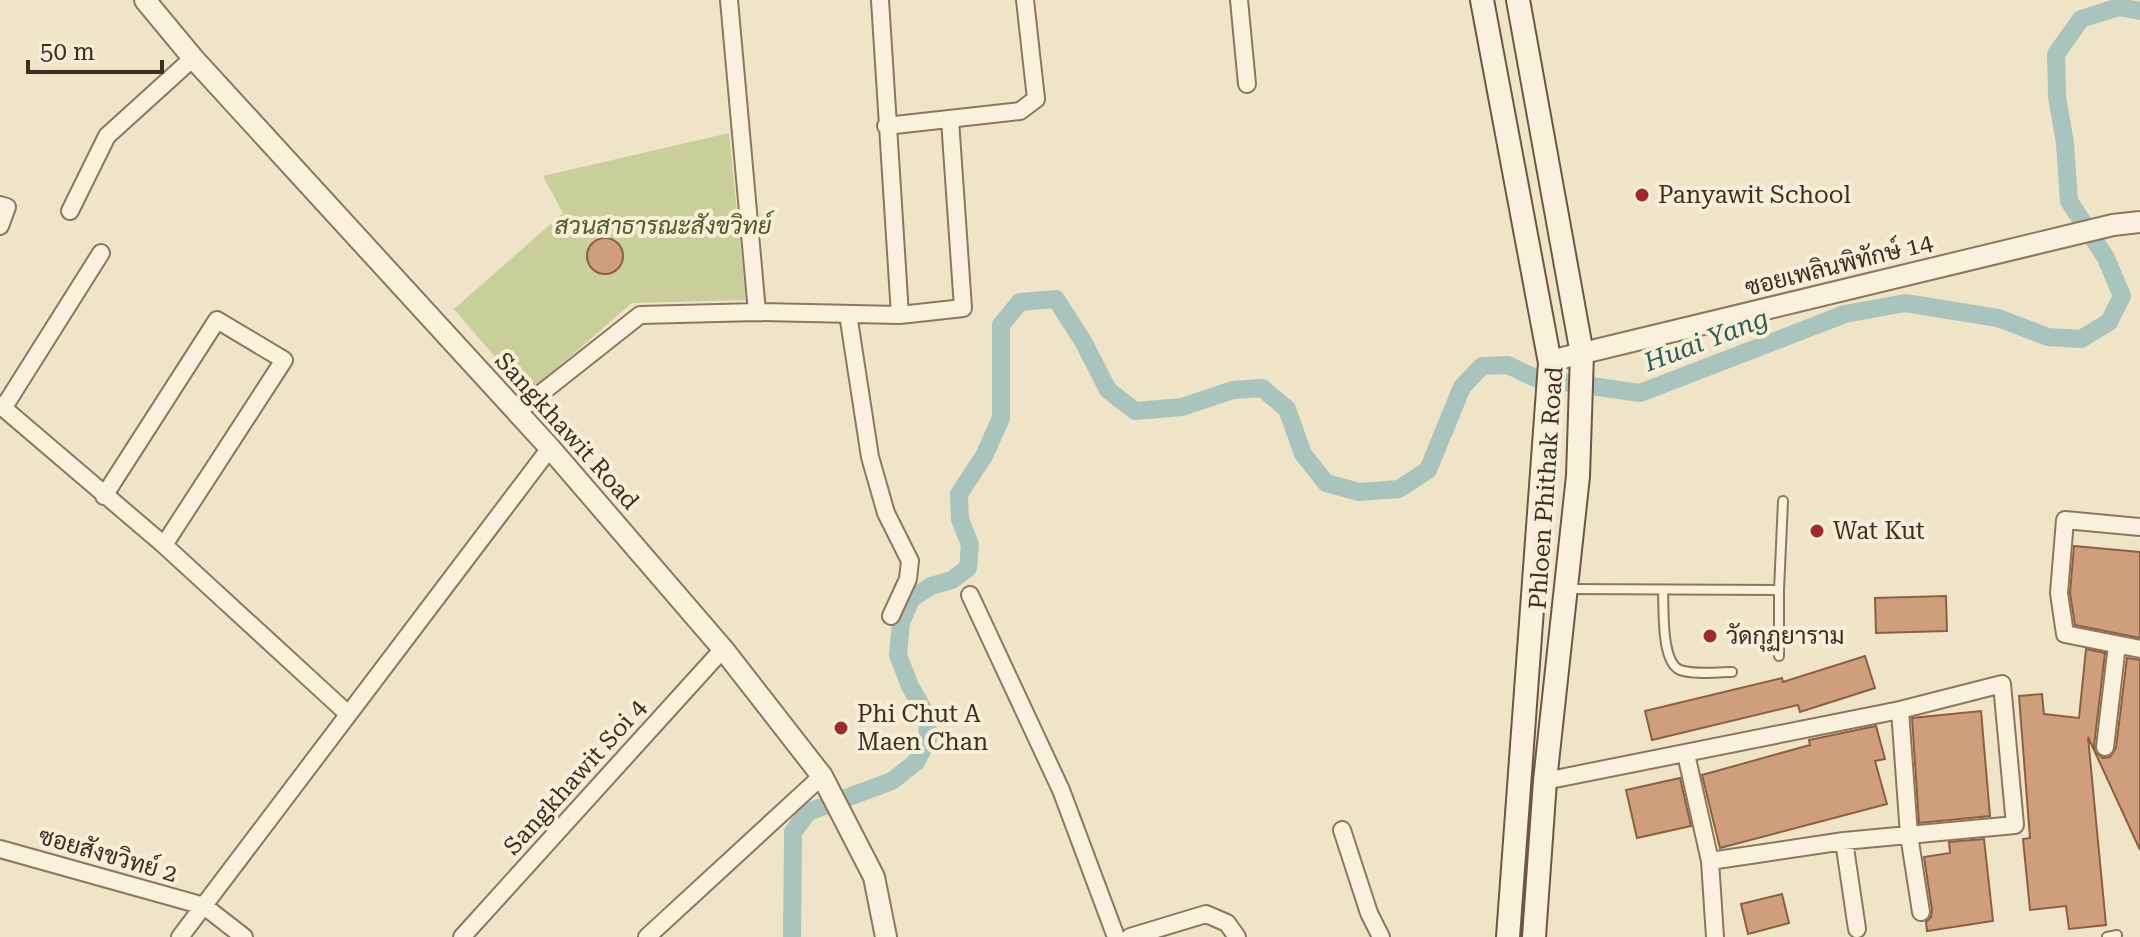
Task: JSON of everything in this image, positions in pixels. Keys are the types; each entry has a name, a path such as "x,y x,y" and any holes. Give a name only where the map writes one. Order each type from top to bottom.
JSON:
{"main road":[{"name":"Phloen Phithak Road","path":"1482,0 1550,362 1508,937"},
{"name":"Phloen Phithak Road","path":"1518,0 1582,355 1578,476 1545,781 1534,937"}],"street":[{"name":"Sangkhawit Road","path":"145,0 193,58 550,448 723,649 822,776 874,877 886,937"},
{"path":"729,0 757,312"},
{"path":"880,0 900,315"},
{"path":"886,126 1020,111 1036,99 1025,0"},
{"path":"1239,0 1247,84"},
{"path":"70,211 107,136 193,58"},
{"path":"516,413 640,315 757,312 900,315 963,308 950,120"},
{"path":"0,205 7,207 0,226"},
{"name":"ซอยเพลินพิทักษ์ 14","path":"1550,362 2113,225 2140,222"},
{"path":"101,253 2,406 164,545 348,714"},
{"path":"848,314 870,457 886,513 910,561 908,579 891,616"},
{"path":"104,496 217,320 284,360 164,545"},
{"path":"180,937 550,448"},
{"path":"2140,527 2065,520 2059,593 2065,634 2140,649"},
{"path":"970,595 1061,790 1116,937"},
{"path":"2105,747 2117,645"},
{"name":"Sangkhawit Soi 4","path":"462,937 723,649"},
{"path":"1545,781 1900,710 2002,684 2015,825 1844,841 1710,861"},
{"path":"1900,710 1909,835 1921,912"},
{"path":"1686,754 1710,861 1715,937"},
{"path":"647,937 822,776"},
{"path":"1342,830 1369,913 1381,937"},
{"path":"1844,841 1857,929"},
{"name":"ซอยสังขวิทย์ 2","path":"0,849 204,906"},
{"path":"204,906 244,937"},
{"path":"1130,937 1206,914 1227,923 1237,937"}],"lane":[{"path":"1779,656 1783,501"},
{"path":"1566,589 1779,590"},
{"path":"1663,591 1669,660 1677,669 1732,672"}],"green space":[{"name":"สวนสาธารณะสังขวิทย์","path":"729,133 746,300 632,303 527,394 454,309 563,213 543,176"}],"building":[{"path":"605,238 617,244 623,256 617,268 605,274 593,268 587,256 593,244"},
{"path":"2074,546 2140,552 2140,638 2075,625 2070,593"},
{"path":"1946,596 1947,631 1876,633 1875,598"},
{"path":"2086,649 2105,653 2094,746 2095,752 2103,758 2110,757 2116,748 2127,658 2140,660 2140,850 2088,737 2106,925 2069,929 2066,906 2030,910 2023,839 2030,838 2019,696 2042,694 2044,714 2079,718"},
{"path":"1865,656 1875,688 1800,712 1798,705 1652,740 1645,711 1782,678 1783,682"},
{"path":"1981,711 1990,816 1919,823 1912,718"},
{"path":"1876,726 1885,759 1875,761 1887,804 1720,848 1702,775 1810,745 1809,740"},
{"path":"1680,778 1691,826 1637,838 1626,790"},
{"path":"1984,839 1993,921 1927,931 1926,922 1932,910 1924,857 1950,853 1949,842"},
{"path":"1782,894 1789,923 1748,934 1741,904"}],"waterway":[{"name":"Huai Yang","path":"792,937 793,832 808,812 892,781 916,762 928,739 927,716 910,686 898,655 901,623 911,599 931,586 952,580 968,568 970,545 960,519 959,494 984,456 1001,418 1001,325 1020,302 1056,299 1084,343 1108,390 1135,411 1182,407 1233,390 1262,388 1287,409 1303,454 1326,483 1359,492 1399,489 1428,470 1462,387 1482,366 1508,365 1535,378 1640,393 1845,314 1905,303 1998,318 2048,337 2081,339 2109,322 2122,296 2106,258 2069,201 2065,143 2057,97 2056,54 2081,19 2119,7 2140,11"}],"place":[{"name":"Panyawit School","path":"1642,195"},
{"name":"Wat Kut","path":"1817,531"},
{"name":"วัดกุฏยาราม","path":"1710,636"},
{"name":"Phi Chut A Maen Chan","path":"841,728"}]}
